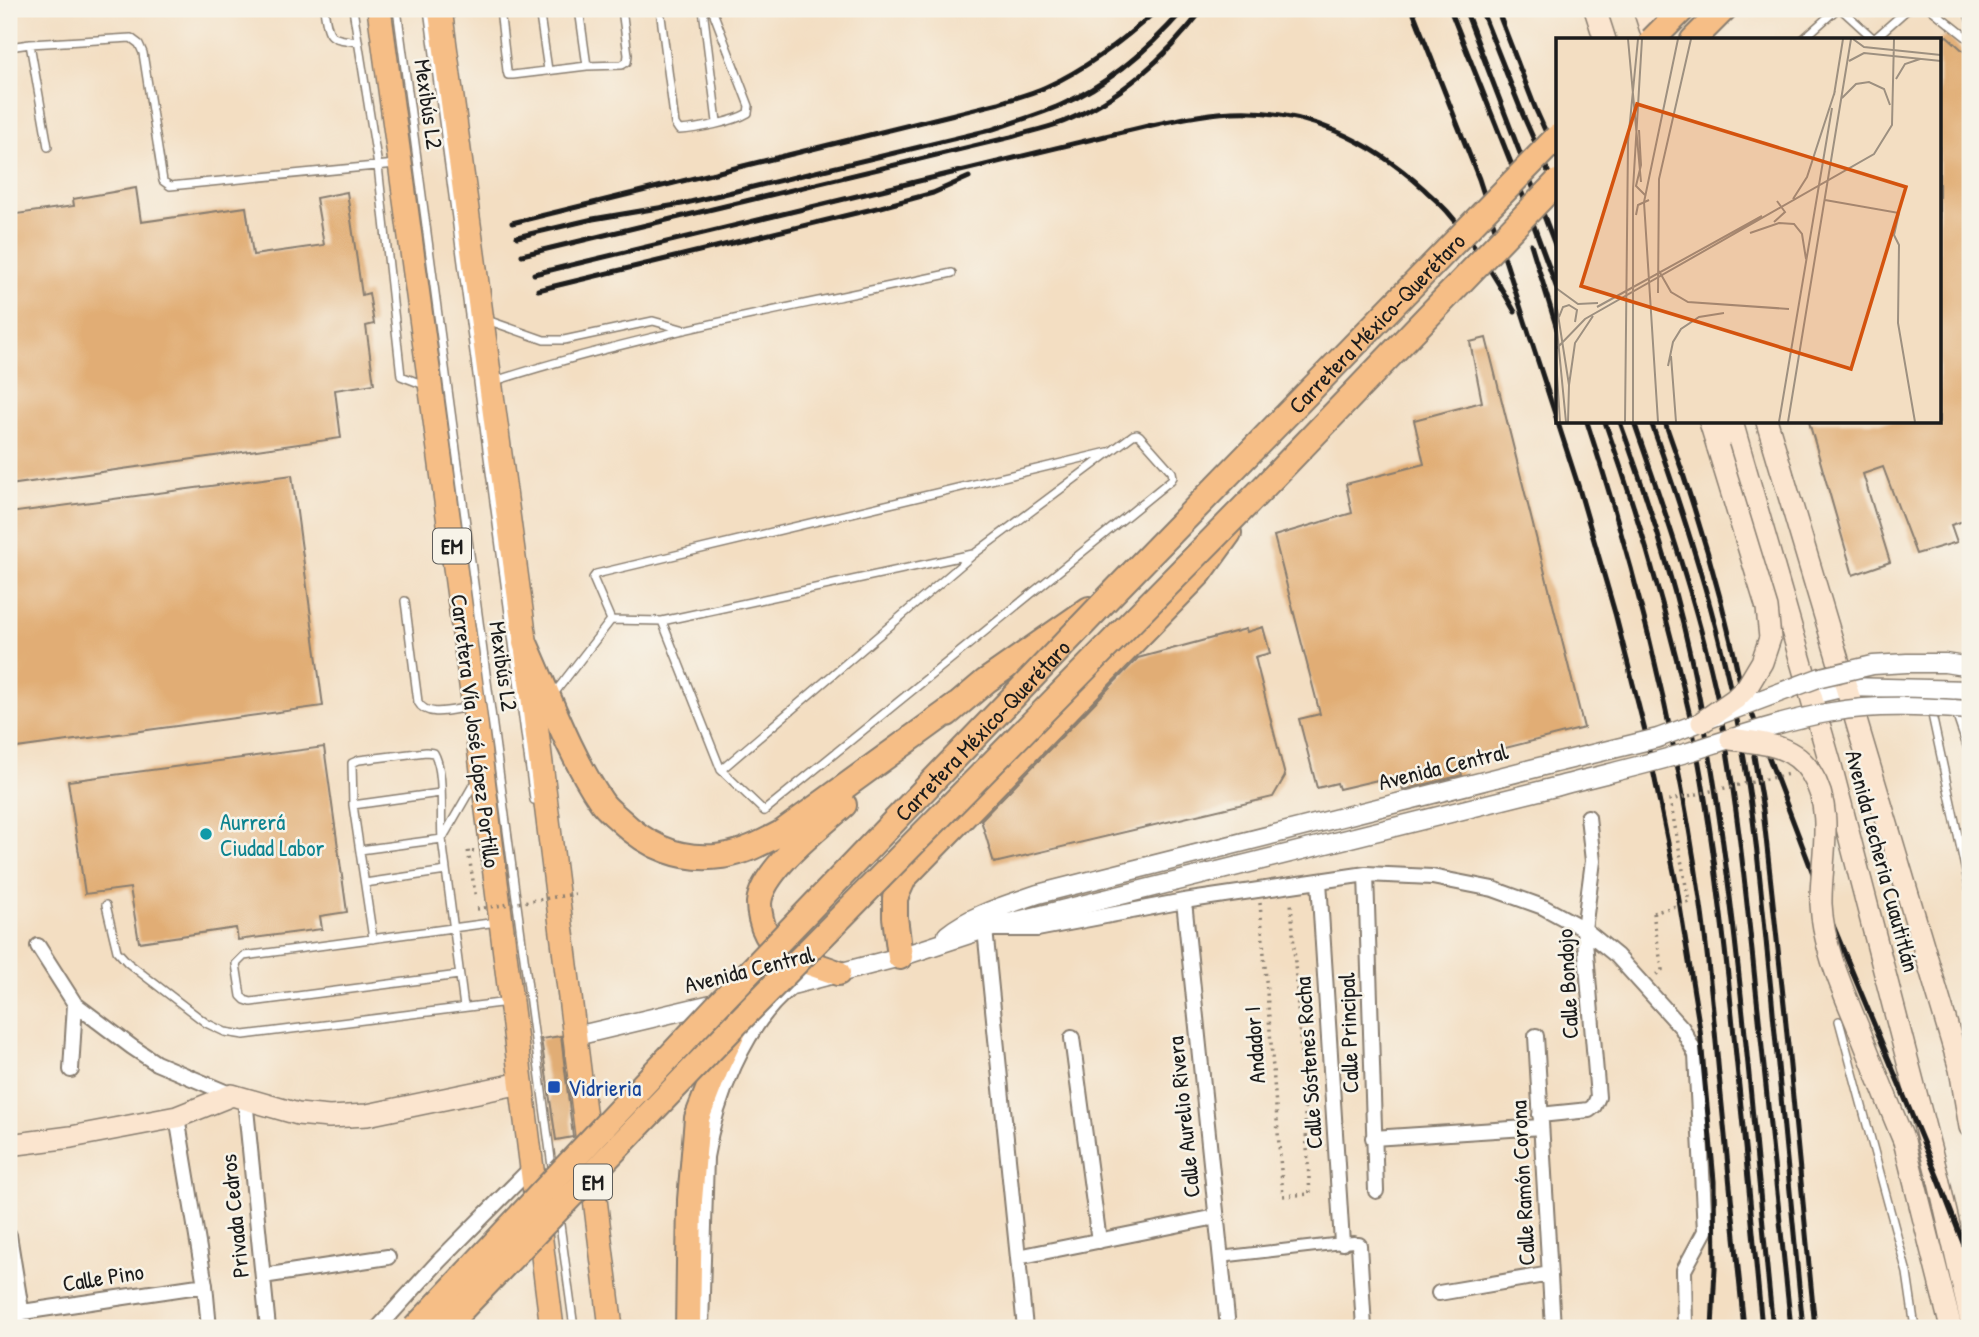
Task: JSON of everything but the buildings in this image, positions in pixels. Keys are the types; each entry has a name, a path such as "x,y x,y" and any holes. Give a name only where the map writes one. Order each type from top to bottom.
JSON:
{"highway":[{"path":"1655,38 1683,9"},
{"path":"1700,34 1724,9"},
{"name":"Carretera México-Querétaro","path":"415,1328 715,1008 1113,593 1556,138"},
{"name":"Carretera México-Querétaro","path":"444,1328 738,1022 1261,490 1556,183"},
{"path":"900,957 895,898 904,878 1200,573 1261,490"},
{"path":"838,973 776,946 764,930 759,903 765,885 776,869 801,843 986,681 1113,593"},
{"path":"525,643 580,766 603,804 635,834 655,847 678,855 722,856 752,848 781,834 957,705"},
{"path":"688,1328 690,1200 697,1118 738,1022"}],"main road":[{"name":"Carretera Vía José López Portillo","path":"379,9 389,165 430,387 483,776 552,1328"},
{"name":"EM","path":"440,9 576,1036 611,1328"},
{"path":"1595,9 1604,38"},
{"path":"1644,9 1652,38"},
{"path":"1702,722 1735,699 1747,687 1762,662 1770,638 1767,608 1711,424"},
{"name":"Avenida Lecheria Cuautitlán","path":"1733,424 1830,762 1931,1151 1970,1317"},
{"name":"Avenida Lecheria Cuautitlán","path":"1768,424 1960,1069 1970,1127"},
{"path":"1731,739 1772,744 1791,752 1807,767 1819,789 1825,818 1821,902 1826,939 1838,978 1904,1141 1951,1328"},
{"path":"9,1144 71,1137 177,1117 239,1097 298,1114 330,1117 367,1115 522,1083"}],"street":[{"name":"Avenida Central","path":"934,945 956,928 981,915 1038,894 1658,738 1821,677 1873,665 1945,663 1970,667"},
{"path":"1811,695 1846,687 1970,690"},
{"name":"Avenida Central","path":"576,1036 796,984 900,957 985,929 1662,760 1776,725 1875,707 1970,710"},
{"name":"Calle Bondojo","path":"1541,1121 1589,1110 1594,1107 1598,1097 1584,929 1593,861 1588,817"},
{"path":"1025,1328 985,929 1037,929 1184,901 1366,874 1432,877 1493,889 1543,907 1584,929 1617,956 1682,1028 1696,1055 1705,1231 1684,1270 1685,1328"},
{"name":"Calle Principal","path":"1366,874 1376,1191"},
{"name":"Calle Sóstenes Rocha","path":"1319,881 1342,1243"},
{"name":"Calle Aurelio Rivera","path":"1184,901 1228,1328"},
{"path":"38,946 75,1004 132,1047 156,1063 239,1097"},
{"path":"701,1328 705,1167 710,1130 724,1088 748,1039 779,997 796,984"},
{"path":"71,1070 75,1004"},
{"name":"Calle Ramón Corona","path":"1536,1036 1553,1328"},
{"path":"1072,1038 1099,1241"},
{"name":"Privada Cedros","path":"239,1097 268,1328"},
{"path":"177,1117 205,1285 209,1328"},
{"path":"1373,1138 1541,1121"},
{"path":"378,1328 439,1261 532,1167"},
{"path":"1018,1257 1216,1217"},
{"path":"9,1235 16,1313 24,1328"},
{"path":"452,1328 491,1282 541,1238"},
{"path":"1220,1256 1354,1242 1359,1245 1364,1328"},
{"path":"263,1276 388,1257"},
{"path":"1438,1293 1550,1274"},
{"name":"Calle Pino","path":"16,1313 205,1285"}],"lane":[{"path":"324,9 331,37 358,42"},
{"path":"9,47 131,38 139,44 143,53 163,181 166,185 389,165 358,42 353,9"},
{"name":"Mexibús L2","path":"397,9 555,1191"},
{"name":"Mexibús L2","path":"428,9 536,810"},
{"path":"500,9 508,75 622,65 627,62 628,55 622,9"},
{"path":"539,9 548,71"},
{"path":"579,9 587,66"},
{"path":"660,9 675,124 679,130 748,113 748,106 712,9"},
{"path":"703,9 717,122"},
{"path":"1804,38 1839,9 1872,38"},
{"path":"1876,38 1908,9"},
{"path":"1931,9 1970,40"},
{"path":"1967,9 1970,20"},
{"path":"30,44 48,146"},
{"path":"491,382 568,359 686,330 952,273"},
{"path":"482,317 544,340 564,340 653,321 686,330"},
{"path":"662,621 721,771 764,811 1173,477 1172,472 1137,434 974,554 721,771"},
{"path":"611,621 593,578 596,574 1112,451"},
{"path":"611,621 662,621 974,554"},
{"path":"405,601 421,708 429,712 474,707"},
{"path":"550,698 611,621"},
{"path":"1926,689 1970,891"},
{"path":"1948,690 1970,755"},
{"path":"373,939 353,805 352,763 434,752 438,760 442,839 464,1007"},
{"path":"442,839 472,787 483,776"},
{"path":"353,805 440,793"},
{"path":"360,850 442,839"},
{"path":"365,883 446,871"},
{"path":"106,905 117,951 128,963 206,1023 225,1032 244,1035 512,1001"},
{"path":"459,975 251,1002 241,996 236,964 244,956 501,921"},
{"path":"1839,1021 1907,1273 1915,1328"},
{"path":"578,1140 584,1194"},
{"path":"557,1205 574,1328"}],"path":[{"path":"1644,986 1662,970 1653,913 1689,902 1670,800 1791,774"},
{"name":"Andador I","path":"1259,890 1283,1196 1310,1194 1290,886"},
{"path":"477,909 575,894"}],"railway":[{"path":"512,223 1028,94 1091,62 1158,9"},
{"path":"517,237 593,219 682,204 990,130 1026,118 1079,96 1112,76 1157,38 1184,9"},
{"path":"522,255 1011,137 1063,122 1104,101 1141,75 1158,60 1203,9"},
{"path":"1412,9 1479,179 1556,417"},
{"path":"1450,9 1556,286"},
{"path":"1465,9 1556,247"},
{"path":"1481,9 1556,190"},
{"path":"1497,9 1556,155"},
{"path":"534,274 1163,123 1218,113 1259,112 1311,122 1335,131 1359,142 1404,172 1457,223 1484,260 1515,312"},
{"path":"538,290 881,207 933,193 969,177"},
{"path":"1531,244 1556,326"},
{"path":"1558,424 1615,613 1645,731 1676,882 1700,1030 1714,1181 1715,1268 1712,1328"},
{"path":"1588,424 1640,601 1669,722 1692,845 1709,969 1744,1328"},
{"path":"1606,424 1662,602 1689,712 1702,780 1729,985 1762,1328"},
{"path":"1621,424 1654,522 1676,599 1692,661 1712,772 1739,973 1773,1328"},
{"path":"1635,424 1691,595 1725,737 1745,882 1791,1328"},
{"path":"1652,424 1717,630 1744,759 1753,816 1803,1328"},
{"path":"1666,424 1710,560 1744,701"},
{"path":"1743,690 1830,918 1970,1261"},
{"path":"1754,756 1763,810 1785,1014 1815,1328"}],"place":[{"name":"Aurrerá Ciudad Labor","path":"206,834"},
{"name":"Vidrieria","path":"554,1087"}]}
